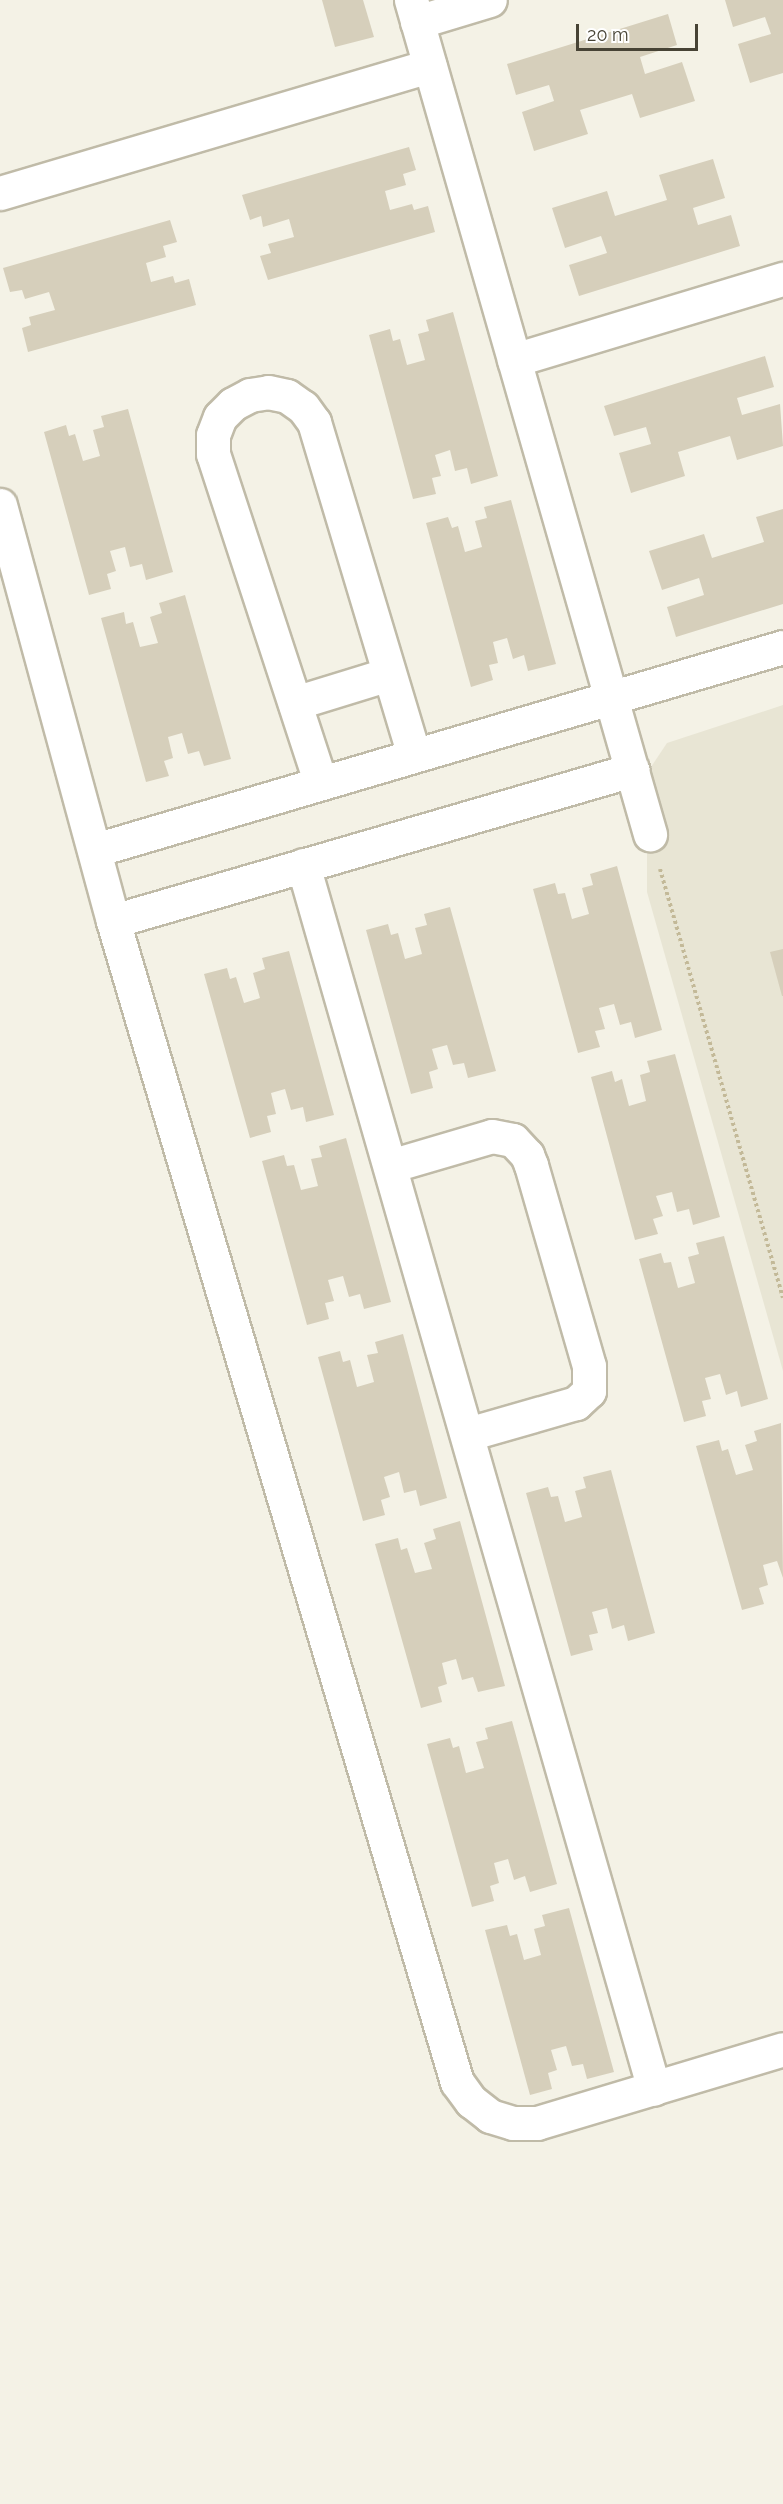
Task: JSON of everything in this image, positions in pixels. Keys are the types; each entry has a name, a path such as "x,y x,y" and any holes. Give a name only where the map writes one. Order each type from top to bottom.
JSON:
{"street":[{"path":"490,0 414,11 650,834"},
{"path":"0,192 430,66"},
{"path":"514,360 783,279"},
{"path":"320,781 213,454 213,435 220,417 233,404 250,395 268,392 287,396 303,406 314,422 413,753"},
{"path":"0,505 113,921 457,2082 471,2102 490,2116 513,2123 560,2118 783,2049"},
{"path":"95,850 413,753 783,647"},
{"path":"295,703 389,674"},
{"path":"113,921 632,770"},
{"path":"303,865 654,2089"},
{"path":"390,1166 492,1136 513,1140 521,1147 534,1176 589,1366 589,1391 576,1403 468,1434"}],"path":[{"path":"650,834 783,1298"}],"shaded area":[{"path":"783,705 783,1371 647,892 647,773 667,743"}],"building":[{"path":"322,0 363,0 374,37 335,47"},
{"path":"725,0 783,0 783,73 750,83 738,44 771,34 765,17 733,27"},
{"path":"668,14 677,45 640,57 645,74 682,62 695,101 640,118 632,94 580,110 588,134 534,151 522,112 554,101 549,85 516,95 507,64"},
{"path":"409,147 416,170 403,174 406,185 385,191 390,210 412,204 414,210 428,206 435,232 268,280 260,256 271,253 268,244 294,237 289,219 263,227 261,216 250,220 242,195"},
{"path":"713,159 725,198 693,208 698,225 731,215 740,246 579,296 569,265 607,253 601,236 565,248 552,208 607,191 615,216 667,200 659,175"},
{"path":"170,220 177,242 163,246 166,257 146,263 151,282 173,276 175,283 189,279 196,305 28,352 22,328 31,325 29,317 55,310 49,292 25,299 22,290 10,292 3,268"},
{"path":"453,312 498,476 471,484 467,468 455,471 450,450 435,455 441,476 432,478 436,494 413,499 369,335 390,329 393,341 400,339 407,365 425,360 418,334 429,331 426,320"},
{"path":"765,356 774,387 737,398 742,415 780,404 783,446 737,460 730,436 678,452 685,476 631,493 619,453 651,444 646,427 614,436 604,406"},
{"path":"128,409 173,572 146,580 142,564 130,567 125,547 110,551 116,571 107,574 111,589 89,595 44,432 66,425 69,436 75,434 83,461 100,456 93,430 104,427 101,416"},
{"path":"511,500 556,664 528,671 524,655 513,659 507,638 493,642 498,663 489,665 493,680 471,687 426,523 448,517 452,528 458,526 465,552 482,547 475,521 487,518 484,507"},
{"path":"783,509 783,604 676,637 667,607 704,595 699,578 662,590 649,551 704,534 712,558 764,542 756,517"},
{"path":"185,595 231,759 204,766 199,751 188,754 182,733 168,737 173,758 164,761 169,776 146,782 101,618 124,612 126,624 133,622 140,647 158,643 150,617 162,613 159,603"},
{"path":"617,866 662,1030 635,1038 631,1022 620,1025 614,1004 599,1008 605,1029 595,1031 600,1047 578,1053 533,889 555,883 558,894 565,893 572,919 589,914 582,888 593,885 590,874"},
{"path":"450,907 496,1071 468,1078 464,1063 453,1065 447,1045 432,1049 438,1069 429,1072 433,1088 411,1094 366,930 388,924 391,935 398,933 405,959 422,954 415,928 427,925 424,914"},
{"path":"783,949 783,996 782,996 770,952"},
{"path":"289,951 334,1115 306,1122 303,1107 291,1110 285,1089 271,1093 276,1114 267,1116 271,1132 250,1138 204,974 227,968 230,979 236,977 244,1003 260,998 253,973 265,969 262,958"},
{"path":"675,1054 720,1217 693,1225 689,1209 677,1212 672,1192 656,1196 663,1216 653,1219 658,1234 635,1240 591,1077 612,1071 615,1082 622,1079 629,1106 646,1101 640,1075 650,1072 647,1061"},
{"path":"346,1138 391,1302 364,1309 360,1294 349,1297 343,1276 328,1280 334,1301 325,1303 329,1319 307,1325 262,1161 284,1155 287,1166 294,1165 301,1190 318,1186 311,1159 322,1157 319,1146"},
{"path":"724,1236 768,1399 741,1407 737,1391 726,1395 720,1374 705,1378 711,1399 702,1401 706,1416 684,1422 639,1259 661,1253 664,1263 671,1262 678,1288 695,1283 688,1257 699,1254 696,1243"},
{"path":"403,1334 447,1498 420,1506 416,1490 404,1493 399,1472 384,1477 390,1497 381,1500 385,1515 363,1521 318,1357 340,1351 343,1362 350,1360 357,1387 374,1382 367,1355 378,1353 375,1342"},
{"path":"781,1423 783,1578 777,1561 763,1565 768,1585 759,1588 764,1604 742,1610 696,1446 719,1440 722,1451 728,1449 736,1475 753,1470 745,1445 757,1441 754,1431"},
{"path":"611,1470 655,1633 628,1641 624,1625 612,1629 607,1608 592,1612 598,1633 589,1635 593,1650 571,1656 526,1493 548,1487 551,1497 558,1496 565,1522 582,1517 575,1491 586,1488 583,1477"},
{"path":"460,1521 505,1686 478,1692 473,1677 462,1680 456,1659 442,1663 447,1684 438,1687 442,1702 421,1708 375,1544 398,1538 401,1550 407,1548 415,1573 432,1569 424,1543 436,1539 433,1529"},
{"path":"512,1721 557,1884 530,1892 525,1876 514,1880 508,1859 494,1863 499,1883 490,1886 494,1901 472,1907 427,1744 450,1738 453,1748 459,1746 466,1773 484,1768 476,1742 488,1739 485,1728"},
{"path":"569,1908 614,2072 587,2079 583,2064 572,2066 566,2046 551,2050 557,2070 548,2073 552,2089 530,2095 485,1930 507,1925 510,1936 517,1934 524,1960 541,1955 534,1929 545,1926 542,1915"}]}
